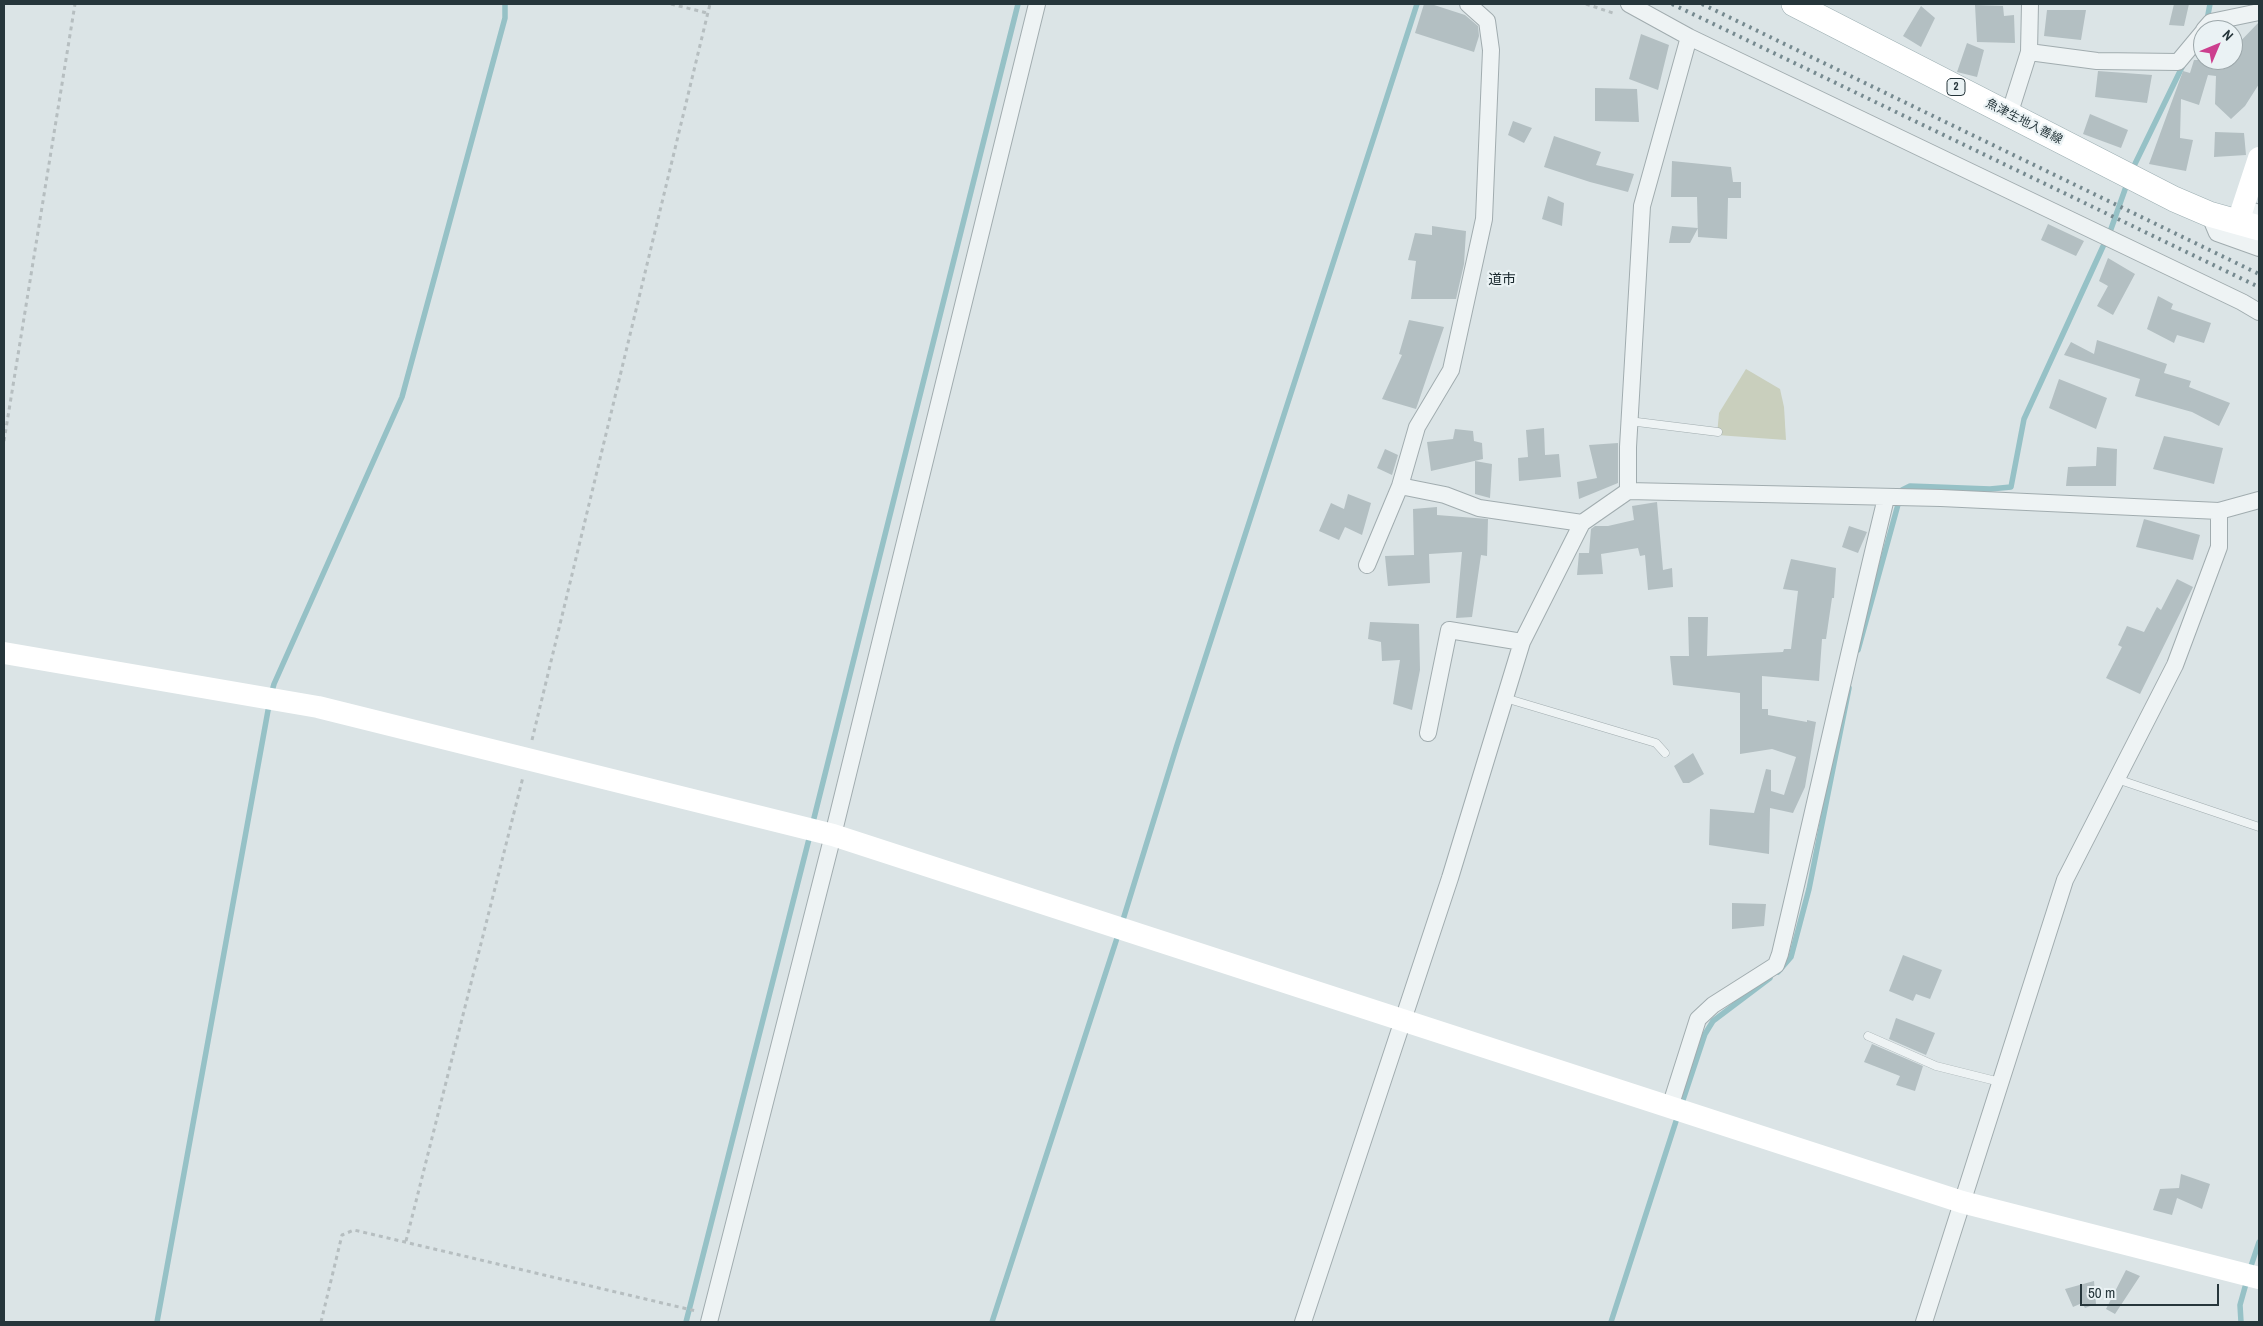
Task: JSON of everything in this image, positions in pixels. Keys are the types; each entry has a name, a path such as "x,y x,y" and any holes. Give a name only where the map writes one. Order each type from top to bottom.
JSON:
{"main road":[{"name":"魚津生地入善線","path":"1794,4 2118,171 2209,214 2250,218"}],"street":[{"path":"710,1318 833,835 1037,4"},
{"path":"1367,565 1400,486 1417,427 1451,370 1484,219 1492,50 1487,21 1468,4"},
{"path":"1629,4 1689,37 2242,302 2259,312"},
{"path":"2009,115 2029,52 2030,4"},
{"path":"2221,20 2259,12"},
{"path":"1628,491 1629,421 1642,206 1689,37"},
{"path":"2029,52 2097,61 2178,62 2193,44"},
{"path":"2250,218 2259,158"},
{"path":"2209,214 2217,233 2259,248"},
{"path":"1400,486 1445,495 1479,508 1582,524"},
{"path":"1303,1322 1450,878 1522,642 1582,524 1628,491 1941,498 2219,511 2259,500"},
{"path":"1670,1107 1698,1019 1713,1005 1776,964 1780,954 1886,498"},
{"path":"1924,1322 2065,880 2178,656 2219,547 2219,511"},
{"path":"1428,733 1449,630 1522,642"},
{"path":"4,653 318,707 833,835 1962,1202 2259,1278"}],"lane":[{"path":"1629,421 1718,432"},
{"path":"1505,698 1656,742 1665,753"},
{"path":"2117,779 2259,828"},
{"path":"1868,1036 1936,1066 2000,1082"}],"path":[{"path":"4,441 75,4"},
{"path":"671,4 707,12"},
{"path":"406,1241 527,760 710,4"},
{"path":"321,1322 342,1235 354,1230 406,1241 710,1318"}],"green space":[{"path":"1746,369 1780,389 1784,407 1786,440 1717,435 1719,413"}],"building":[{"path":"1424,4 1431,4 1465,15 1478,26 1479,36 1474,52 1415,33"},
{"path":"2174,4 2189,4 2184,26 2169,25"},
{"path":"1975,5 2003,6 2004,16 2014,15 2015,43 1977,42"},
{"path":"1921,6 1935,18 1921,47 1903,36"},
{"path":"2047,10 2086,10 2081,40 2044,36"},
{"path":"2259,22 2259,84 2245,106 2231,119 2215,104 2216,76 2208,75 2199,105 2181,99 2180,138 2193,140 2186,171 2149,164 2183,71 2190,73 2193,63 2193,70 2243,70 2243,39"},
{"path":"1641,34 1669,45 1658,90 1629,79"},
{"path":"1967,43 1984,50 1977,77 1957,72"},
{"path":"2098,71 2152,75 2147,103 2095,97"},
{"path":"1595,88 1637,89 1639,122 1595,121"},
{"path":"2090,114 2128,130 2121,148 2083,134"},
{"path":"1513,121 1532,128 1524,143 1508,135"},
{"path":"2215,132 2244,133 2246,155 2214,157"},
{"path":"1554,136 1601,152 1596,165 1634,174 1628,192 1544,167"},
{"path":"1672,161 1731,167 1733,182 1741,182 1741,198 1728,198 1727,239 1698,237 1697,197 1671,197"},
{"path":"1548,196 1564,203 1562,226 1542,219"},
{"path":"2048,224 2084,241 2076,256 2041,240"},
{"path":"1432,226 1466,231 1464,264 1456,299 1411,299 1416,261 1408,260 1415,233 1432,235"},
{"path":"1672,226 1698,228 1690,243 1669,243"},
{"path":"2108,258 2135,274 2113,315 2097,306 2108,286 2099,281"},
{"path":"2158,296 2173,304 2171,309 2211,323 2204,343 2177,335 2174,343 2147,329"},
{"path":"1409,320 1444,327 1416,409 1382,399 1402,355 1399,354"},
{"path":"2097,340 2167,364 2164,373 2191,381 2189,387 2230,403 2219,426 2192,412 2135,396 2140,379 2064,355 2071,342 2094,354"},
{"path":"2059,379 2107,398 2096,429 2049,408"},
{"path":"1544,428 1545,455 1559,454 1561,477 1519,481 1518,458 1528,457 1526,430"},
{"path":"1455,429 1473,431 1474,441 1482,443 1483,459 1431,471 1427,442 1453,439"},
{"path":"2164,436 2223,448 2214,484 2153,469"},
{"path":"1618,443 1618,483 1579,499 1577,482 1597,478 1589,445"},
{"path":"2097,447 2117,449 2116,486 2066,486 2068,467 2096,466"},
{"path":"1385,449 1398,455 1392,475 1377,468"},
{"path":"1475,461 1492,464 1490,498 1475,494"},
{"path":"1348,494 1371,503 1362,535 1345,527 1339,540 1319,531 1331,503 1344,509"},
{"path":"1657,502 1663,570 1672,568 1673,587 1648,590 1645,555 1640,556 1638,548 1601,554 1603,574 1577,575 1579,553 1589,553 1591,529 1595,526 1608,526 1634,520 1632,506"},
{"path":"1437,507 1437,515 1488,519 1487,556 1481,555 1472,617 1456,618 1462,552 1429,554 1430,583 1388,586 1385,556 1414,555 1413,509"},
{"path":"2144,519 2200,535 2193,560 2136,547"},
{"path":"1849,526 1867,532 1858,553 1842,547"},
{"path":"1791,559 1836,568 1834,598 1832,598 1826,639 1822,639 1819,681 1762,676 1762,709 1768,709 1768,715 1816,722 1805,787 1793,813 1770,808 1769,854 1709,845 1710,809 1754,813 1766,769 1771,770 1771,791 1784,795 1796,757 1772,749 1740,754 1740,693 1673,685 1670,656 1689,656 1688,617 1708,617 1707,656 1783,652 1784,649 1791,649 1798,591 1783,589"},
{"path":"2177,579 2193,587 2140,694 2106,678 2122,647 2118,645 2127,626 2144,632 2157,607 2161,610"},
{"path":"1370,622 1419,624 1420,670 1412,710 1393,704 1400,660 1382,661 1381,642 1368,639"},
{"path":"1693,753 1704,774 1689,783 1683,783 1674,766"},
{"path":"1732,903 1766,904 1764,926 1732,929"},
{"path":"1903,955 1942,970 1930,999 1916,994 1913,1001 1889,991"},
{"path":"1896,1018 1935,1033 1926,1055 1889,1039"},
{"path":"1872,1044 1923,1066 1915,1091 1896,1085 1900,1076 1864,1062"},
{"path":"2181,1174 2210,1184 2202,1209 2177,1198 2172,1215 2153,1210 2160,1189 2179,1188"},
{"path":"2126,1270 2140,1276 2115,1314 2106,1309"},
{"path":"2094,1281 2096,1304 2085,1308 2082,1303 2073,1307 2065,1289"}],"waterway":[{"path":"271,695 274,684 402,397 505,18 505,4"},
{"path":"812,826 1018,4"},
{"path":"1122,923 1177,745 1417,4"},
{"path":"2207,20 2210,4"},
{"path":"2132,170 2184,63"},
{"path":"1858,650 1902,490 1910,486 1990,489 2011,487 2024,419 2111,229 2128,181"},
{"path":"1778,972 1791,957 1809,889 1849,688"},
{"path":"157,1322 269,705"},
{"path":"686,1322 810,835"},
{"path":"992,1322 1119,932"},
{"path":"1681,1106 1705,1034 1713,1021 1770,978"},
{"path":"1611,1322 1678,1115"},
{"path":"2249,1272 2259,1242"},
{"path":"2241,1322 2240,1305 2247,1280"}],"railway":[{"path":"1672,4 2259,287"},
{"path":"1702,4 2259,274"}],"district":[{"name":"道市","path":"1502,280"}]}
